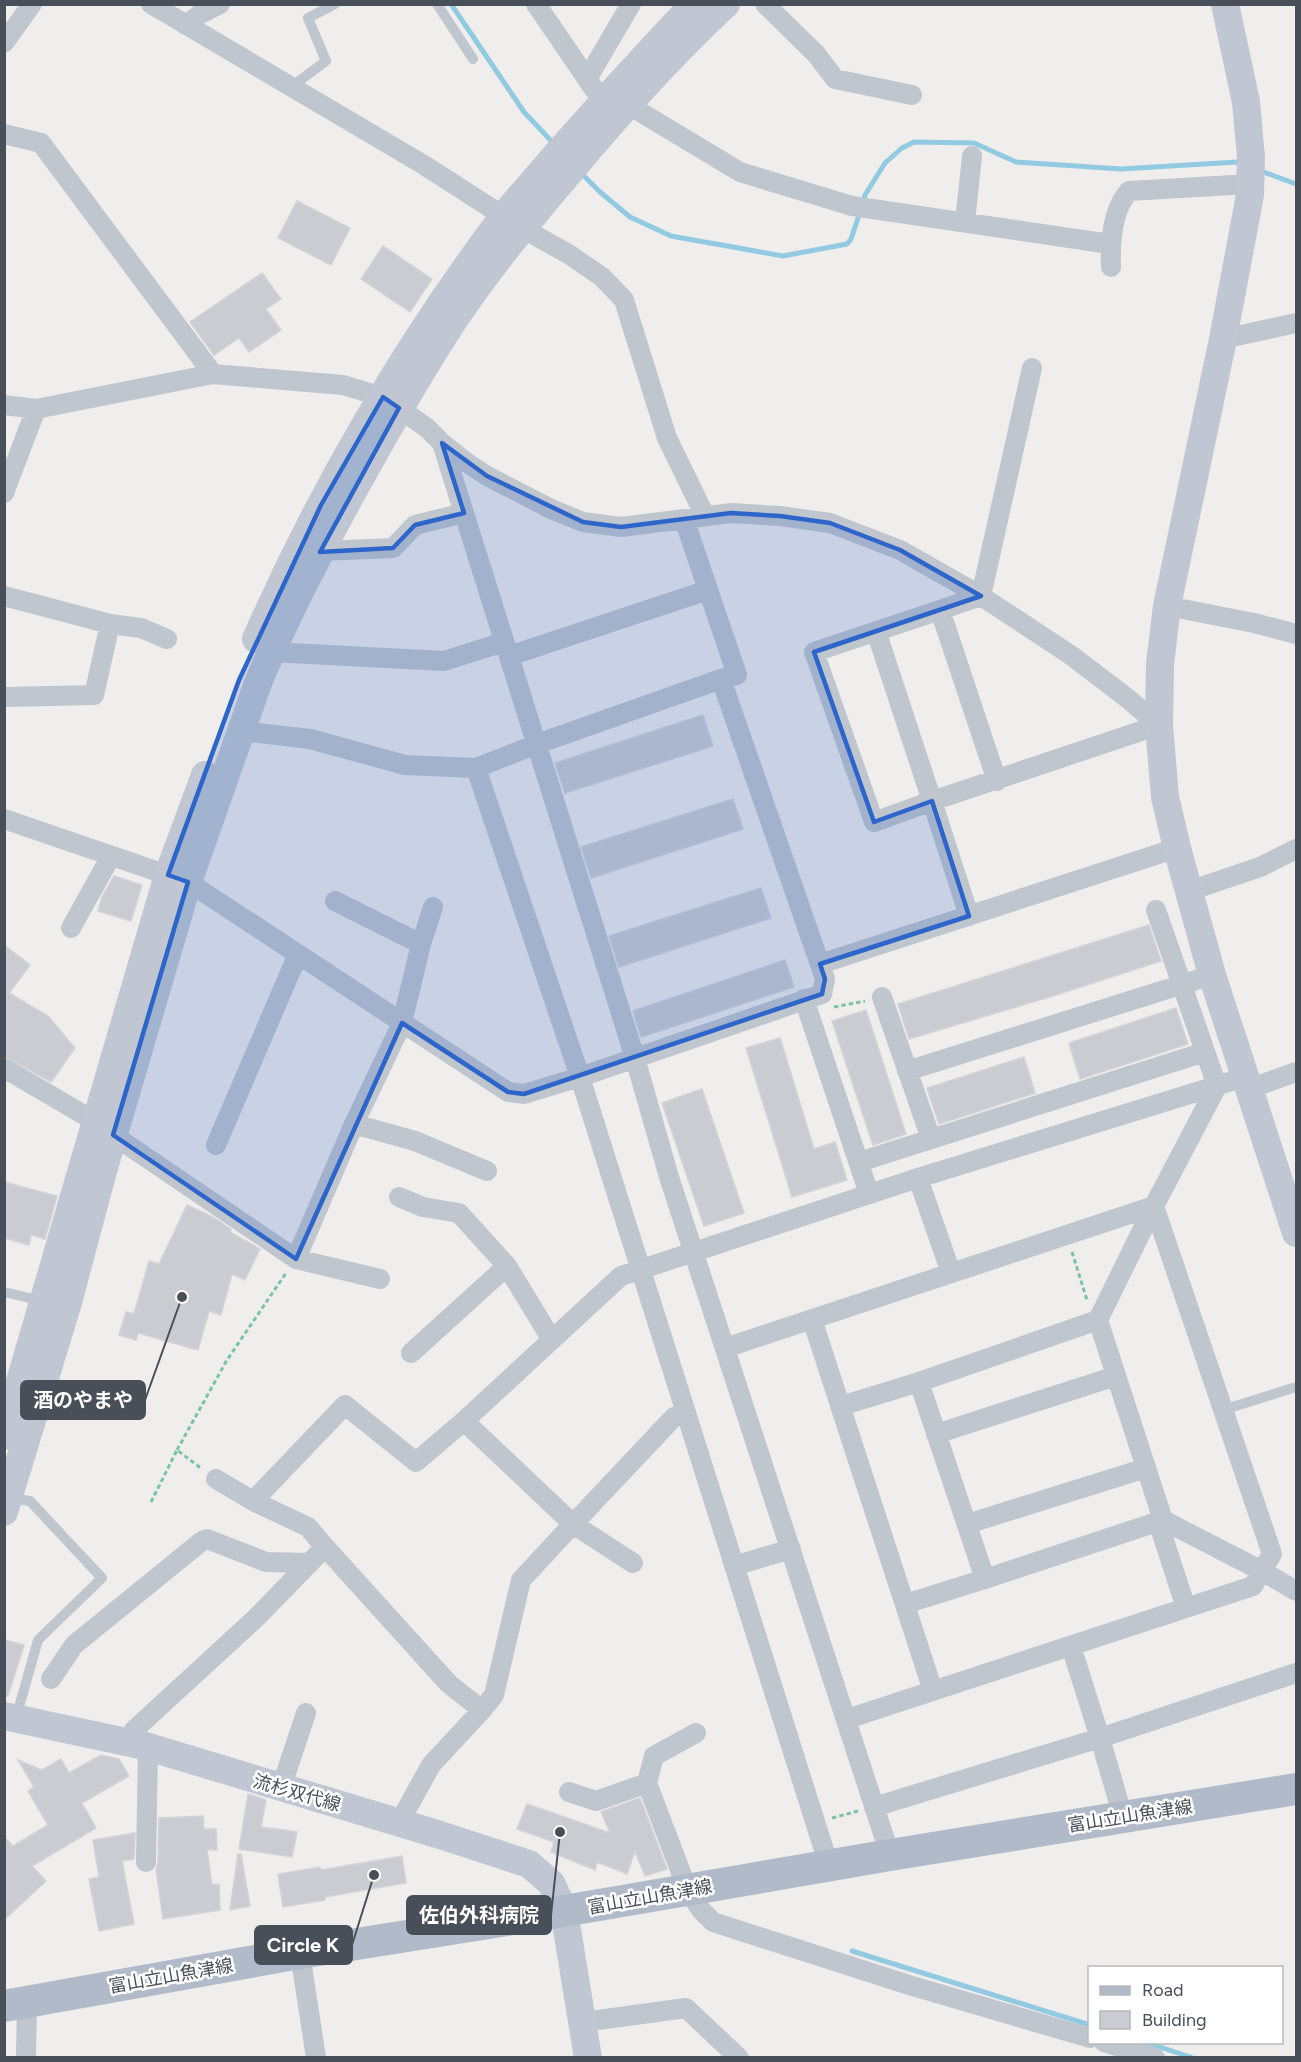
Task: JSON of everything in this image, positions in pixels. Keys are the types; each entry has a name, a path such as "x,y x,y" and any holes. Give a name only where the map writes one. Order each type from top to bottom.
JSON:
{"main road":[{"name":"富山立山魚津線","path":"16,2004 300,1953 688,1891 890,1855 1296,1789"}],"street":[{"path":"4,43 32,4"},
{"path":"186,25 200,14 220,4"},
{"path":"536,4 607,93 740,172 852,206 1110,244"},
{"path":"607,93 631,4"},
{"path":"4,1436 45,1301 105,1129 178,878 239,680 277,593 321,505 391,403 457,316 513,222 607,93 694,4"},
{"path":"607,93 692,35 726,4"},
{"path":"765,4 816,54 835,79 912,95"},
{"path":"1225,4 1246,102 1251,157 1250,195 1223,339 1167,606 1160,664 1159,725 1164,797 1177,848 1212,975 1296,1233"},
{"path":"164,8 186,25 424,165 602,277 624,300 667,438 705,516"},
{"path":"4,134 41,143 213,374"},
{"path":"965,222 972,156"},
{"path":"1111,267 1110,244 1121,200 1129,190 1250,184"},
{"path":"1223,339 1296,323"},
{"path":"981,596 1032,368"},
{"path":"4,405 36,409 213,374 343,385 391,403 427,428 465,462 487,476 583,522 621,527 731,513 780,516 830,523 900,550 981,596 1072,656 1159,725"},
{"path":"178,878 241,731 271,652 391,403"},
{"path":"4,493 36,409"},
{"path":"442,443 635,1058 669,1176 890,1855"},
{"path":"320,551 393,548 415,525 464,513"},
{"path":"241,731 310,739 405,765 476,768 537,744 738,675 684,519"},
{"path":"271,652 444,661 506,649 708,590"},
{"path":"4,596 110,624 141,628 167,639"},
{"path":"981,596 814,652 874,822 1159,725"},
{"path":"1167,606 1254,622 1296,634"},
{"path":"940,610 997,781"},
{"path":"4,697 94,695 110,624"},
{"path":"876,631 969,916"},
{"path":"4,819 178,878 508,1092 524,1094 813,997 825,979 721,679"},
{"path":"476,768 580,1077 829,1866"},
{"path":"820,964 1177,848"},
{"path":"1189,891 1260,867 1296,849"},
{"path":"71,928 111,856"},
{"path":"335,901 421,944"},
{"path":"296,1259 354,1124 402,1023 421,944 433,907"},
{"path":"1156,910 1217,1086 1098,1320 1163,1520 1161,1531 1186,1608"},
{"path":"216,1145 298,954"},
{"path":"907,1071 1212,975"},
{"path":"813,997 869,1194"},
{"path":"882,997 931,1139"},
{"path":"859,1162 1205,1052"},
{"path":"4,1068 105,1129 296,1259 380,1279"},
{"path":"253,1501 345,1405 416,1462 464,1421 621,1276 918,1178 1217,1086 1247,1083 1296,1072"},
{"path":"354,1124 416,1141 487,1171"},
{"path":"7,1505 67,1306 105,1129"},
{"path":"918,1178 951,1273"},
{"path":"399,1197 423,1207 459,1213 507,1266 552,1340"},
{"path":"725,1348 1154,1206"},
{"path":"847,1719 1253,1586 1262,1571 1272,1554 1154,1206"},
{"path":"411,1353 507,1266"},
{"path":"812,1319 933,1691"},
{"path":"841,1406 919,1382 1098,1320"},
{"path":"936,1434 1116,1376"},
{"path":"919,1382 985,1579"},
{"path":"399,1823 431,1765 494,1695 521,1580 674,1417 685,1412"},
{"path":"464,1421 573,1524 633,1563"},
{"path":"967,1524 1146,1468"},
{"path":"216,1479 253,1501 308,1527 449,1684 482,1710"},
{"path":"905,1604 1163,1520 1296,1591"},
{"path":"51,1678 74,1645 202,1541 207,1539 266,1562 310,1563"},
{"path":"146,1862 140,1745 134,1730 258,1617 325,1547"},
{"path":"734,1566 791,1549"},
{"path":"1071,1646 1123,1817"},
{"path":"874,1807 1100,1738 1296,1673"},
{"path":"281,1788 306,1713"},
{"name":"流杉双代線","path":"10,1717 140,1745 529,1864 551,1883 564,1911 588,2058"},
{"path":"696,1733 654,1756 647,1783 688,1891 713,1922 909,1985 1088,2038"},
{"path":"569,1792 596,1801 647,1783"},
{"path":"300,1953 316,2058"},
{"path":"16,2004 26,2058"},
{"path":"583,2022 686,2008 722,2050 739,2058"},
{"path":"1107,2044 1155,2058"}],"lane":[{"path":"291,87 326,62 308,18 335,4"},
{"path":"437,4 473,59"},
{"path":"4,1292 45,1301"},
{"path":"1223,1410 1296,1387"},
{"path":"7,1505 30,1501 102,1578 38,1640 10,1717"}],"path":[{"path":"813,997 836,1008 882,997"},
{"path":"1067,1235 1090,1309 1098,1320"},
{"path":"151,1502 227,1360 296,1259"},
{"path":"177,1450 216,1479"},
{"path":"816,1823 874,1807"}],"highlighted area":[{"path":"383,397 399,408 320,552 393,548 415,525 464,513 442,443 487,476 583,522 621,527 731,513 780,516 830,523 900,550 981,596 814,652 874,822 932,801 969,916 820,964 825,979 822,994 524,1094 508,1092 402,1023 296,1259 113,1135 188,882 168,875 239,680 321,505"}],"building":[{"path":"297,201 350,228 331,265 278,238"},
{"path":"383,246 432,279 410,312 361,279"},
{"path":"262,273 281,299 266,309 281,330 249,352 239,338 214,355 190,322"},
{"path":"703,715 713,746 565,793 555,763"},
{"path":"733,799 743,829 591,878 581,847"},
{"path":"114,876 142,885 131,921 98,911 102,897"},
{"path":"761,888 771,918 619,967 609,936"},
{"path":"1149,925 1161,961 909,1039 898,1004"},
{"path":"4,945 30,965 9,993 48,1016 75,1048 51,1082 4,1056"},
{"path":"785,960 794,987 641,1037 633,1011"},
{"path":"1176,1008 1188,1044 1080,1079 1069,1043"},
{"path":"866,1010 906,1134 873,1145 832,1021"},
{"path":"780,1038 814,1149 835,1142 847,1180 792,1197 746,1048"},
{"path":"1024,1057 1035,1093 939,1124 927,1088"},
{"path":"702,1089 744,1213 704,1226 662,1103"},
{"path":"4,1182 57,1196 45,1239 31,1235 29,1245 4,1238"},
{"path":"187,1205 211,1216 231,1229 230,1232 260,1249 245,1280 232,1274 221,1315 209,1311 198,1350 138,1333 136,1340 119,1335 126,1312 134,1314 149,1261 159,1264"},
{"path":"4,1640 24,1645 8,1696 4,1696"},
{"path":"101,1755 119,1759 129,1776 82,1803 96,1828 32,1866 46,1881 4,1920 4,1837 13,1846 48,1825 28,1791 34,1787 18,1760 42,1770 61,1759 69,1773"},
{"path":"248,1794 266,1800 261,1827 297,1832 292,1857 239,1849"},
{"path":"640,1798 667,1869 645,1876 635,1851 627,1874 597,1862 595,1870 551,1852 554,1842 517,1829 527,1804 610,1833 601,1812"},
{"path":"203,1816 204,1829 216,1829 217,1850 207,1850 212,1885 219,1884 220,1910 163,1919 156,1869 159,1818"},
{"path":"135,1833 134,1859 122,1861 134,1924 99,1931 89,1879 99,1877 93,1840"},
{"path":"238,1854 241,1854 250,1906 230,1910"},
{"path":"402,1856 406,1883 283,1907 278,1874 320,1867 321,1870"}],"waterway":[{"path":"451,4 524,112 555,145"},
{"path":"863,203 865,195 885,163 902,148 914,142 974,143 1016,162 1121,169 1237,162 1241,164"},
{"path":"1258,170 1296,184"},
{"path":"580,172 630,217 671,236 783,256 847,244 851,239 860,212"},
{"path":"852,1951 1088,2024"},
{"path":"1151,2044 1193,2058"}],"place":[{"name":"酒のやまや","path":"182,1297"},
{"name":"佐伯外科病院","path":"560,1832"},
{"name":"Circle K","path":"374,1875"}]}
